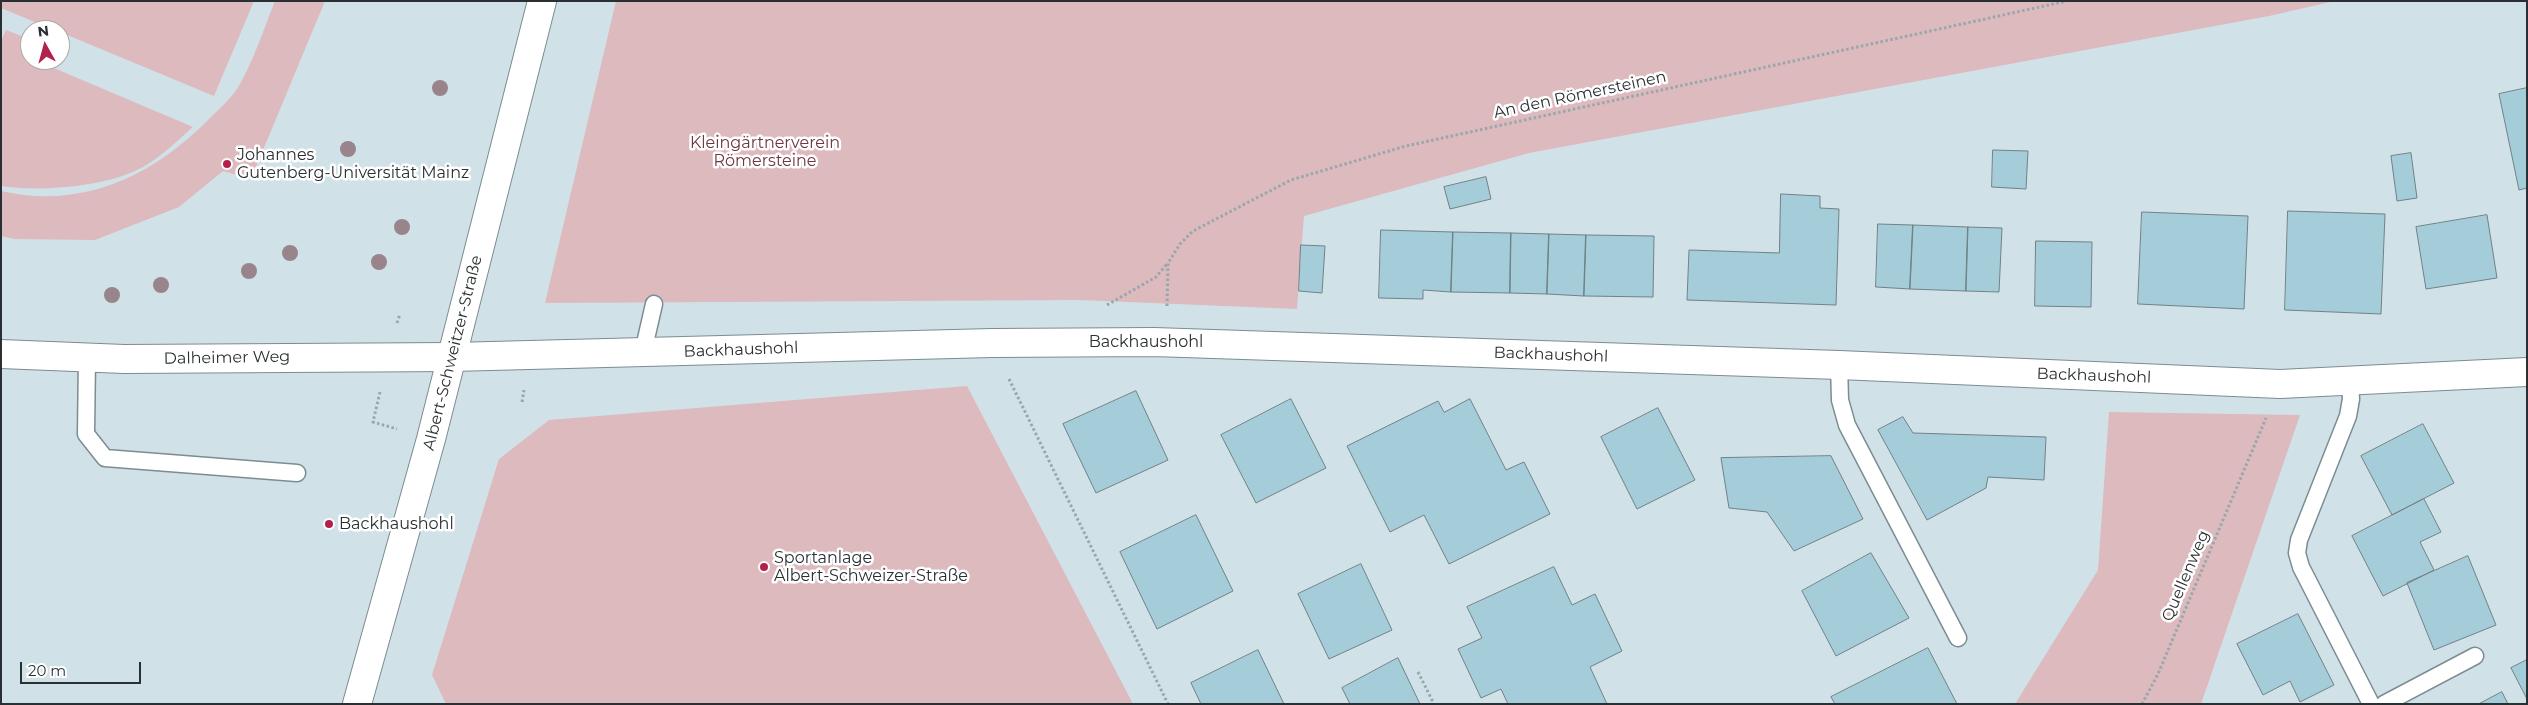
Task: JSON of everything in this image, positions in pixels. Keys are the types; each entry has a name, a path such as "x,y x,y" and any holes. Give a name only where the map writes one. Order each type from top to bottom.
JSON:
{"street":[{"name":"Albert-Schweitzer-Straße","path":"357,704 452,357 542,1"},
{"name":"Backhaushohl","path":"452,357 992,343 1204,342 1839,365 2280,384 2527,372"},
{"name":"Dalheimer Weg","path":"1,354 87,358 452,357"}],"lane":[{"path":"643,352 654,304"},
{"path":"87,358 86,434 105,458 297,473"},
{"path":"1839,365 1840,400 1847,424 1958,638"},
{"path":"2350,382 2351,399 2348,416 2299,540 2297,553 2301,567 2370,704"},
{"path":"2384,704 2475,656"}],"path":[{"name":"An den Römersteinen","path":"1168,264 1180,244 1193,230 1290,180 1406,146 2067,1"},
{"path":"1167,306 1168,264"},
{"path":"1099,309 1156,277 1168,264"},
{"path":"992,343 1168,704"},
{"name":"Quellenweg","path":"2142,704 2158,674 2249,456"},
{"path":"1418,672 1434,704"}],"green space":[{"path":"1,1 254,1 214,96 70,36 70,20 30,20 1,8"},
{"path":"275,1 325,1 251,179 223,171 179,207 95,240 14,239 1,236 1,191 31,196 60,196 88,192 114,184 140,172 164,157 187,139 231,97 238,87 255,53"},
{"name":"Kleingärtnerverein Römersteine","path":"616,1 2335,1 2269,16 1529,153 1304,216 1297,309 1079,300 545,303"},
{"path":"6,30 20,35 20,70 59,70 193,127 151,162 135,171 105,181 50,188 1,186 1,41"},
{"name":"Sportanlage Albert-Schweizer-Straße","path":"967,386 1133,704 446,704 432,675 499,459 549,420"},
{"path":"2109,412 2300,415 2201,704 2015,704 2098,570"}],"building":[{"path":"2527,88 2527,188 2519,190 2499,94"},
{"path":"1993,150 2028,151 2026,189 1992,187"},
{"path":"2411,153 2417,198 2397,201 2391,156"},
{"path":"1486,177 1491,199 1450,209 1444,187"},
{"path":"1781,194 1820,196 1820,208 1839,209 1836,305 1687,300 1689,250 1779,253"},
{"path":"2288,211 2385,214 2381,314 2285,310"},
{"path":"2142,212 2248,216 2244,309 2138,304"},
{"path":"2487,215 2497,278 2426,289 2416,227"},
{"path":"1878,224 1913,225 1910,289 1876,287"},
{"path":"1913,225 1968,227 1966,291 1910,289"},
{"path":"1968,227 2002,228 1999,292 1966,291"},
{"path":"1381,230 1453,232 1451,292 1423,290 1423,299 1379,298"},
{"path":"1453,232 1511,233 1510,293 1451,292"},
{"path":"1511,233 1549,234 1547,294 1510,293"},
{"path":"1549,234 1586,235 1584,296 1547,294"},
{"path":"1586,235 1654,236 1653,297 1584,296"},
{"path":"2036,241 2092,242 2091,307 2035,306"},
{"path":"1301,245 1325,246 1322,293 1299,291"},
{"path":"1136,391 1168,460 1096,493 1063,424"},
{"path":"1291,399 1326,468 1256,503 1221,435"},
{"path":"1470,399 1506,470 1524,462 1550,514 1449,564 1424,515 1390,532 1347,446 1438,401 1444,412"},
{"path":"1658,408 1695,480 1637,509 1601,437"},
{"path":"1903,417 1913,433 2046,437 2044,480 1988,477 1986,488 1927,520 1878,430"},
{"path":"2423,424 2454,483 2392,515 2361,456"},
{"path":"1831,456 1863,519 1794,551 1767,512 1729,508 1721,458"},
{"path":"2424,499 2441,532 2420,542 2434,570 2383,596 2352,536"},
{"path":"1196,515 1233,591 1157,629 1120,552"},
{"path":"1871,553 1909,618 1836,656 1802,591"},
{"path":"2468,556 2496,625 2434,650 2407,583"},
{"path":"1361,564 1392,630 1329,659 1298,594"},
{"path":"1554,567 1572,605 1595,594 1622,651 1590,667 1607,704 1508,704 1501,689 1481,698 1458,649 1482,638 1467,607"},
{"path":"2298,614 2334,685 2300,702 2290,681 2263,695 2237,644"},
{"path":"1928,648 1957,704 1835,704 1831,697"},
{"path":"1258,650 1284,704 1201,704 1191,683"},
{"path":"1398,658 1420,704 1350,704 1342,688"},
{"path":"2527,660 2527,699 2511,668"},
{"path":"2502,692 2508,704 2479,704"}],"place":[{"name":"Johannes Gutenberg-Universität Mainz","path":"227,164"},
{"name":"Backhaushohl","path":"329,524"},
{"name":"Sportanlage Albert-Schweizer-Straße","path":"764,567"}]}
